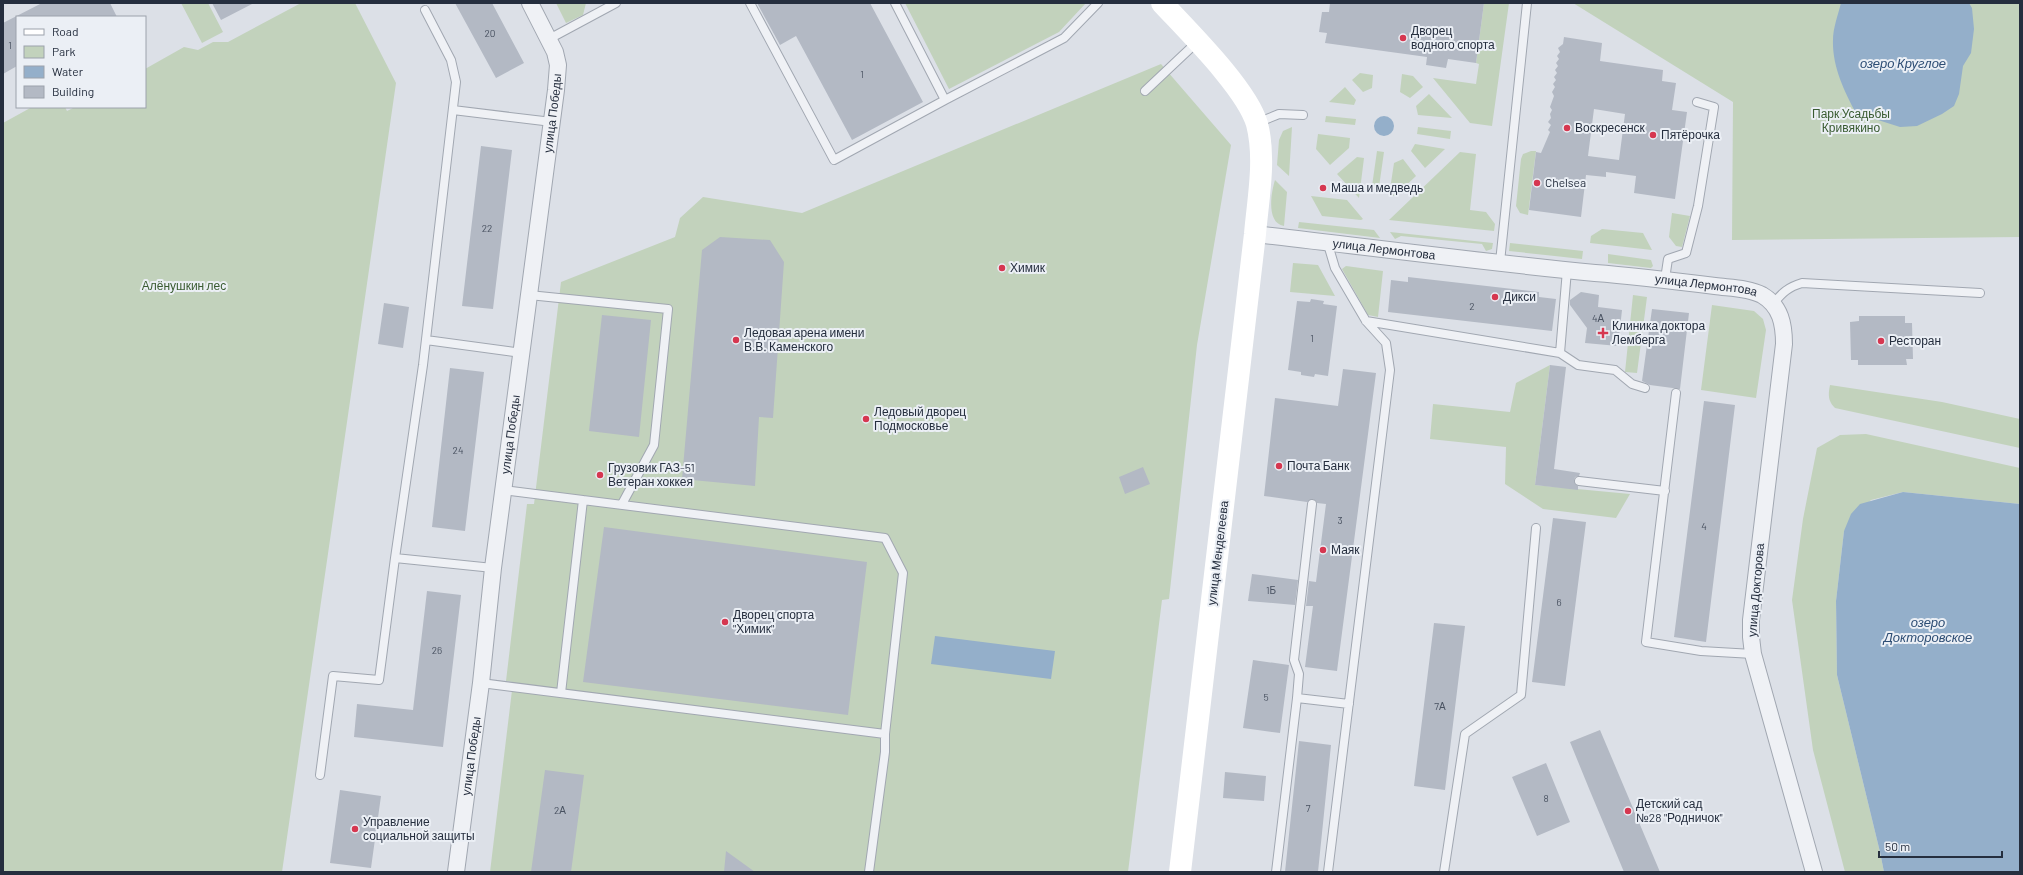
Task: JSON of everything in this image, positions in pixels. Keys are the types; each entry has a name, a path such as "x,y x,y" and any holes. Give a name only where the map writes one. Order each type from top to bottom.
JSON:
{"main road":[{"path":"1162,3 1198,42 1244,99 1257,124 1260,161 1255,234"},
{"name":"улица Менделеева","path":"1180,872 1255,234"}],"street":[{"name":"улица Победы","path":"456,872 481,683 493,568 552,122 558,65 555,52 530,3"},
{"name":"улица Лермонтова","path":"1255,234 1327,241 1567,270 1665,279 1747,290 1764,296 1773,304"},
{"name":"улица Докторова","path":"1773,304 1782,319 1784,344 1751,620 1751,637 1753,654 1814,872"}],"lane":[{"path":"549,39 616,3"},
{"path":"750,3 834,160 1064,38 1098,3"},
{"path":"895,3 946,100"},
{"path":"1500,262 1527,3"},
{"path":"320,775 333,676 378,680 426,340 456,82 451,60 425,10"},
{"path":"1145,91 1198,42"},
{"path":"1665,279 1668,259 1686,253 1698,206 1714,106 1697,102"},
{"path":"453,110 552,122"},
{"path":"1257,124 1279,114 1303,115"},
{"path":"1327,241 1335,268 1366,321 1386,343 1390,370 1328,872"},
{"path":"1560,353 1567,270"},
{"path":"1773,304 1786,290 1802,283 1980,293"},
{"path":"529,295 668,309 654,445 622,504"},
{"path":"1366,321 1560,353 1578,366 1615,370 1632,384 1645,388"},
{"path":"426,340 522,353"},
{"path":"1676,392 1646,642 1701,651 1753,654"},
{"path":"1579,481 1665,491"},
{"path":"504,490 885,538 903,573 885,734 885,752 869,872"},
{"path":"561,693 583,500"},
{"path":"1276,872 1297,698 1299,674 1294,660 1312,504"},
{"path":"1444,872 1465,734 1521,696 1536,528"},
{"path":"395,558 493,568"},
{"path":"481,683 885,734"},
{"path":"1297,698 1349,704"}],"green space":[{"path":"181,3 208,3 223,32 202,43"},
{"name":"Алёнушкин лес","path":"301,3 355,3 396,83 282,872 3,872 3,123 30,108 66,108 67,111 73,108 146,108 146,68 184,47 198,50 213,42 228,42"},
{"path":"556,3 586,3 583,15 566,23"},
{"path":"905,3 1086,3 1059,32 949,89"},
{"path":"1484,3 1509,3 1492,126 1470,123 1433,78 1476,84 1479,64 1476,63"},
{"name":"Парк Усадьбы Кривякино","path":"1573,3 2020,3 2020,237 1732,240 1733,102"},
{"name":"Ледовый дворец Подмосковье","path":"1161,64 1231,145 1197,345 1169,599 1162,600 1128,872 490,872 513,682 506,681 527,504 534,504 561,282 675,237 680,218 703,197 802,213"},
{"path":"1360,73 1373,75 1372,88 1363,92 1352,80"},
{"path":"1402,74 1413,76 1423,87 1410,98 1400,92"},
{"path":"1345,87 1356,100 1354,105 1329,102"},
{"path":"1429,94 1452,118 1418,115 1416,106"},
{"path":"1326,116 1356,119 1355,125 1325,122"},
{"path":"1292,127 1289,176 1277,165 1279,140 1283,131"},
{"path":"1418,127 1451,131 1450,139 1417,134"},
{"path":"1318,134 1350,138 1349,148 1330,165 1316,149"},
{"path":"1415,144 1445,149 1425,168 1411,151"},
{"path":"1377,151 1384,152 1379,187 1372,186"},
{"path":"1536,151 1528,215 1520,213 1516,206 1521,159 1523,154"},
{"path":"1460,152 1476,154 1470,210 1486,212 1495,224 1494,231 1389,220"},
{"path":"1357,157 1364,158 1359,198 1337,174"},
{"path":"1403,159 1416,176 1395,196 1389,196 1394,163"},
{"path":"1275,180 1287,192 1284,226 1278,224 1272,214 1271,199"},
{"path":"1311,196 1347,200 1363,219 1322,216"},
{"path":"1672,213 1690,216 1682,247 1676,246 1669,237"},
{"path":"1299,222 1374,230 1380,238 1298,228"},
{"path":"1602,229 1643,233 1652,250 1590,243 1591,236"},
{"path":"1390,232 1493,243 1492,249 1486,251 1482,244 1401,236 1395,239"},
{"path":"1510,243 1583,251 1582,259 1509,251"},
{"path":"1608,254 1651,260 1653,266 1651,268 1608,263"},
{"path":"1293,263 1318,265 1335,296 1290,292"},
{"path":"1346,266 1383,271 1378,317 1368,315 1342,269"},
{"path":"1633,295 1647,297 1637,373 1625,372"},
{"path":"1712,305 1754,311 1763,319 1766,330 1756,398 1701,390"},
{"path":"1550,365 1535,485 1630,494 1616,518 1543,509 1505,484 1506,447 1430,439 1433,404 1510,412 1516,383"},
{"path":"1830,385 1942,402 2020,419 2020,448 1835,408 1829,398"},
{"path":"1866,434 2020,468 2020,504 1903,492 1871,500 1844,531 1836,601 1837,675 1884,872 1845,872 1813,750 1792,600 1803,519 1817,448 1840,435"}],"water":[{"name":"озеро Круглое","path":"1841,3 1969,3 1972,8 1974,29 1971,53 1963,66 1959,94 1954,106 1942,114 1917,126 1900,127 1856,113 1843,87 1834,59 1833,35"},
{"path":"1384,116 1391,119 1394,126 1391,133 1384,136 1377,133 1374,126 1377,119"},
{"name":"озеро Докторовское","path":"1903,492 2020,504 2020,872 1884,872 1837,675 1836,601 1844,531 1851,514 1860,504"},
{"path":"935,636 1055,651 1051,679 931,664"}],"building":[{"path":"42,3 110,3 116,16 17,16"},
{"path":"212,3 254,3 221,20"},
{"path":"455,3 492,3 524,63 496,78"},
{"path":"757,3 870,3 923,102 852,140 796,36 780,45"},
{"name":"Дворец водного спорта","path":"1330,3 1484,3 1476,63 1448,59 1446,68 1426,65 1427,57 1325,43 1327,33 1319,32 1322,12 1329,12"},
{"path":"16,16 16,67 3,74 3,23"},
{"path":"1564,37 1602,43 1600,61 1663,70 1662,81 1676,83 1672,110 1687,112 1675,199 1634,193 1636,176 1606,172 1606,177 1586,175 1581,217 1529,210 1536,152 1541,153 1550,132 1548,130 1551,125 1548,122 1551,118 1550,114 1552,110 1550,107 1554,96 1552,92 1555,87 1553,84 1556,80 1554,77 1557,73 1555,70 1558,66 1556,63 1559,59 1557,56 1560,52 1558,48 1563,44","holes":["1594,109 1625,114 1619,160 1588,156"]},
{"path":"481,146 512,150 493,309 462,306"},
{"name":"Ледовая арена имени В.В. Каменского","path":"720,237 770,240 784,262 773,418 759,417 755,486 682,479 702,250"},
{"path":"1408,277 1539,292 1539,297 1556,299 1552,331 1388,312 1391,280 1408,282"},
{"name":"Клиника доктора Лемберга","path":"1581,292 1599,295 1598,307 1622,310 1618,346 1585,343 1587,328 1570,305 1570,300"},
{"path":"1311,299 1324,301 1323,304 1337,306 1328,376 1315,374 1314,377 1301,375 1301,372 1288,370 1297,301 1310,302"},
{"path":"384,303 409,307 403,348 378,344"},
{"path":"1652,309 1689,313 1680,389 1650,385 1642,381"},
{"path":"602,315 651,320 639,437 589,431"},
{"name":"Ресторан","path":"1859,316 1905,316 1905,323 1912,323 1913,359 1906,359 1907,365 1858,365 1858,360 1851,360 1850,322 1859,321"},
{"path":"1550,365 1566,367 1554,469 1580,473 1579,476 1575,477 1574,481 1578,486 1578,490 1535,485"},
{"path":"450,368 484,372 465,531 432,527"},
{"path":"1343,369 1376,373 1337,671 1305,667 1313,606 1306,606 1309,581 1316,582 1326,504 1317,503 1313,499 1307,502 1264,496 1275,398 1338,406"},
{"path":"1704,401 1735,405 1706,642 1674,637"},
{"path":"1143,467 1150,484 1125,494 1119,477"},
{"path":"1553,518 1586,522 1565,686 1532,682"},
{"name":"Дворец спорта \"Химик\"","path":"604,527 867,562 848,715 583,682"},
{"path":"1252,574 1298,580 1295,605 1248,601"},
{"path":"427,591 461,595 443,747 354,737 357,704 413,710"},
{"path":"1434,623 1465,626 1445,790 1414,786"},
{"path":"1253,660 1289,665 1280,733 1243,728"},
{"path":"1600,730 1660,872 1624,872 1570,742"},
{"path":"1299,741 1331,745 1318,872 1285,872"},
{"path":"1546,763 1570,822 1537,836 1512,777"},
{"path":"545,770 584,775 571,872 531,872"},
{"path":"1225,772 1266,776 1264,801 1223,798"},
{"name":"Управление социальной защиты","path":"340,790 381,796 371,868 330,863"},
{"path":"726,851 755,872 724,872"}],"place":[{"name":"Дворец водного спорта","path":"1403,38"},
{"name":"Воскресенск","path":"1567,128"},
{"name":"Пятёрочка","path":"1653,135"},
{"name":"Chelsea","path":"1537,183"},
{"name":"Маша и медведь","path":"1323,188"},
{"name":"Химик","path":"1002,268"},
{"name":"Дикси","path":"1495,297"},
{"name":"Клиника доктора Лемберга","path":"1603,333"},
{"name":"Ледовая арена имени В.В. Каменского","path":"736,340"},
{"name":"Ресторан","path":"1881,341"},
{"name":"Ледовый дворец Подмосковье","path":"866,419"},
{"name":"Почта Банк","path":"1279,466"},
{"name":"Грузовик ГАЗ-51 Ветеран хоккея","path":"600,475"},
{"name":"Маяк","path":"1323,550"},
{"name":"Дворец спорта \"Химик\"","path":"725,622"},
{"name":"Детский сад №28 \"Родничок\"","path":"1628,811"},
{"name":"Управление социальной защиты","path":"355,829"}]}
